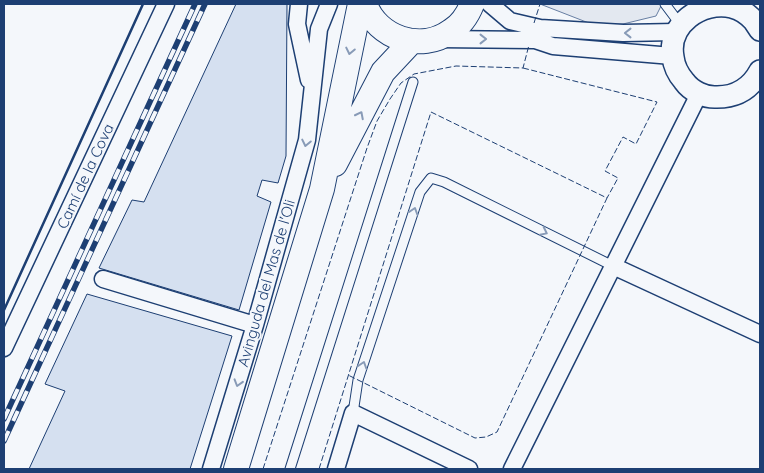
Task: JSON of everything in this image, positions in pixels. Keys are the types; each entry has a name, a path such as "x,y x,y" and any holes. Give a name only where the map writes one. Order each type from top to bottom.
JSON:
{"main road":[{"path":"236,469 322,190 360,4"},
{"path":"365,4 368,12 380,27 395,37 412,41 436,39 451,31 463,20 472,4"},
{"path":"322,190 383,72 412,41"}],"street":[{"name":"Camí de la Cova","path":"4,348 166,4"},
{"name":"Avinguda del Mas de l'Oli","path":"299,4 297,24 312,94"},
{"name":"Avinguda del Mas de l'Oli","path":"211,469 255,325 307,140 319,29 329,4"},
{"path":"490,4 510,21 540,28 623,33 683,20 697,10 711,5 725,4 741,10 754,20 760,30"},
{"path":"683,20 673,44 672,56 677,71 686,84 699,94 714,98 730,97 744,91 759,78"},
{"path":"436,39 535,40 553,46 672,56"},
{"path":"512,469 699,94"},
{"path":"613,266 760,334"},
{"path":"103,279 255,325"},
{"path":"336,469 353,412 469,469"}],"lane":[{"path":"665,4 683,20"},
{"path":"290,469 413,82"},
{"path":"353,412 358,380 420,192 431,178 444,182 613,266"}],"shaded area":[{"path":"540,4 662,4 656,16 623,24 594,25"}],"building":[{"path":"236,4 287,4 286,156 278,183 262,180 257,196 271,202 239,310 99,268 132,200 144,202"},
{"path":"87,294 232,336 190,469 29,469 65,391 45,384"}],"railway":[{"path":"4,419 195,4"},
{"path":"4,441 205,4"}],"fence":[{"path":"534,23 540,4"},
{"path":"263,469 367,148 377,121 390,99 401,83 414,74 456,66 523,68 529,45"},
{"path":"523,68 657,102 636,144 623,137 605,171 618,178 607,198"},
{"path":"319,469 431,112 607,198 497,432 486,437 475,438 348,375"}],"wall":[{"path":"4,310 143,4"}]}
